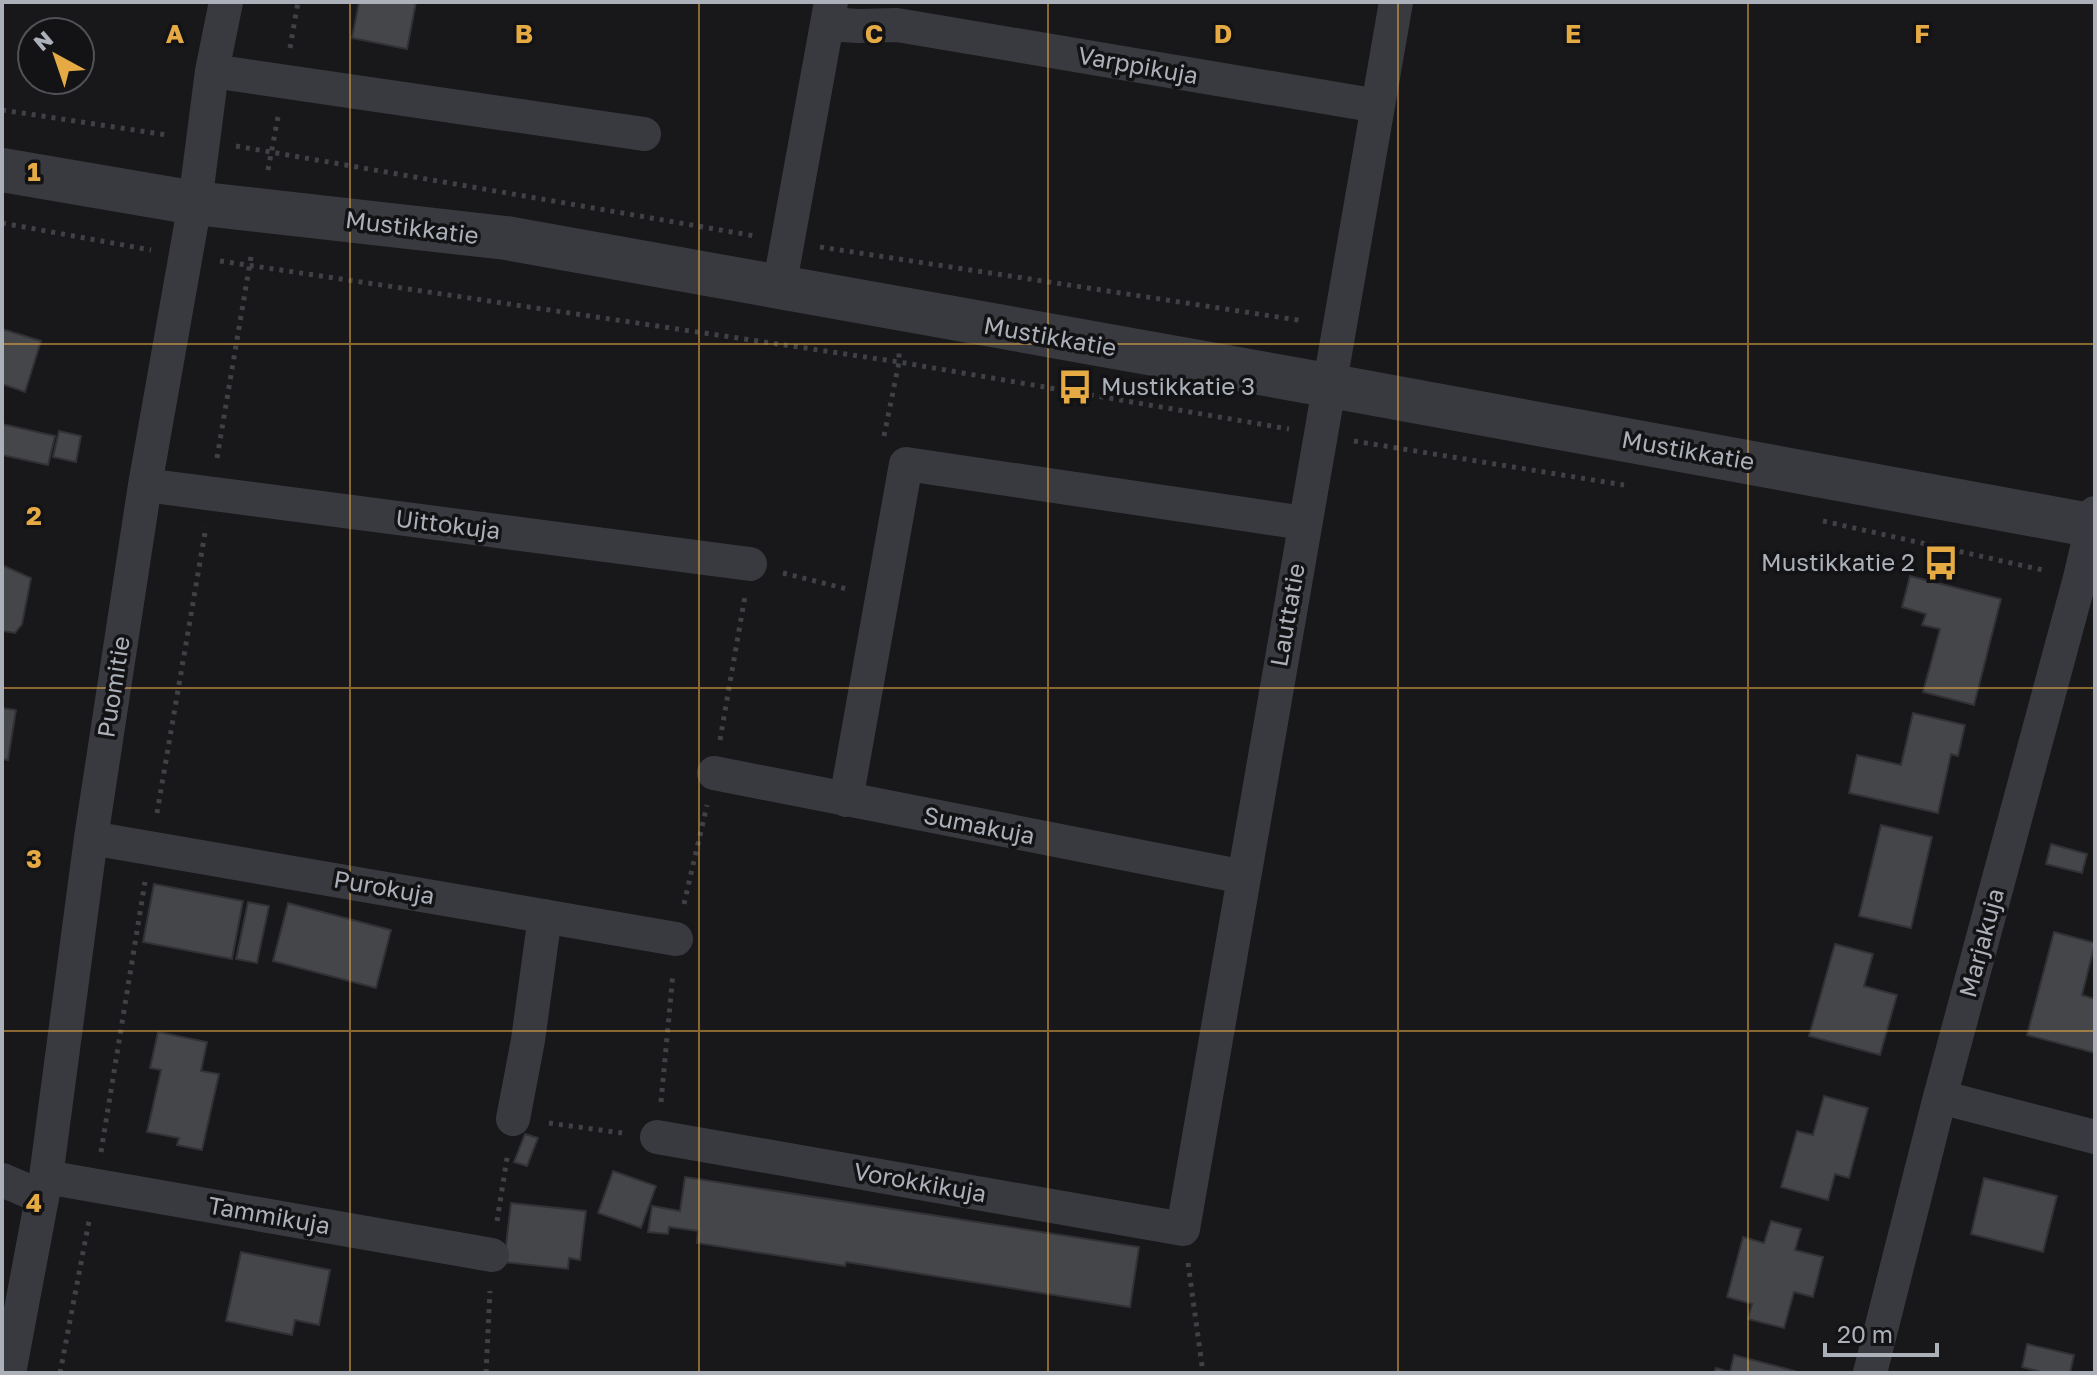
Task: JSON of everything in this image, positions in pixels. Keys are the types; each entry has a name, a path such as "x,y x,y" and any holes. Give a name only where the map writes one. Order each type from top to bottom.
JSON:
{"street":[{"name":"Puomitie","path":"9,1373 44,1187 91,838 145,485 195,203 212,71 226,2"},
{"name":"Lauttatie","path":"1183,1229 1396,2"},
{"path":"779,288 829,13"},
{"name":"Varppikuja","path":"829,13 858,26 897,25 1378,106"},
{"path":"212,71 644,134"},
{"name":"Mustikkatie","path":"2,170 195,203 506,238 2094,521"},
{"path":"846,800 906,464 1304,523"},
{"name":"Uittokuja","path":"145,485 750,564"},
{"name":"Marjakuja","path":"1870,1373 1940,1097 2094,521"},
{"name":"Sumakuja","path":"714,773 1244,877"},
{"name":"Purokuja","path":"91,838 676,939"},
{"path":"513,1119 528,1040 545,916"},
{"path":"1940,1097 2095,1137"},
{"name":"Vorokkikuja","path":"657,1137 1183,1229"},
{"name":"Tammikuja","path":"2,1180 44,1187 96,1186 492,1255"}],"path":[{"path":"60,1373 96,1186 259,210 298,2"},
{"path":"2,110 203,140 788,242 1339,326"},
{"path":"2,223 186,256 899,362 1632,486"},
{"path":"1818,520 2080,578"},
{"path":"1183,1229 1203,1373"},
{"path":"486,1373 492,1255"}],"building":[{"path":"359,2 416,2 407,49 352,38"},
{"path":"2,329 41,341 25,392 2,384"},
{"path":"2,424 55,436 48,465 2,455"},
{"path":"59,431 81,436 76,462 53,457"},
{"path":"2,565 31,578 22,624 15,633 2,631"},
{"path":"1910,576 2001,599 1974,705 1923,692 1940,629 1922,625 1926,614 1902,607"},
{"path":"2,708 16,710 8,760 2,759"},
{"path":"1913,713 1965,725 1958,756 1951,754 1938,813 1849,793 1857,755 1901,765"},
{"path":"1881,825 1932,837 1911,928 1859,916"},
{"path":"2051,844 2087,854 2082,873 2046,864"},
{"path":"154,884 243,901 232,959 143,942"},
{"path":"248,902 269,906 257,963 236,959"},
{"path":"288,903 391,930 376,988 273,961"},
{"path":"2054,932 2095,943 2082,995 2095,999 2095,1053 2027,1035"},
{"path":"1835,944 1873,954 1864,986 1897,995 1880,1055 1809,1036"},
{"path":"158,1032 207,1042 201,1071 219,1074 202,1150 177,1145 179,1138 147,1132 161,1070 150,1068"},
{"path":"1824,1096 1868,1108 1849,1178 1835,1174 1828,1200 1781,1187 1797,1131 1813,1135"},
{"path":"525,1134 538,1138 527,1166 514,1162"},
{"path":"613,1171 656,1186 641,1228 598,1213"},
{"path":"685,1177 1139,1247 1130,1307 846,1262 845,1266 697,1243 698,1231 669,1227 668,1234 648,1232 652,1206 680,1211"},
{"path":"1984,1178 2057,1196 2043,1252 1971,1234"},
{"path":"511,1203 586,1211 580,1260 569,1258 568,1269 504,1262"},
{"path":"1771,1221 1801,1229 1795,1250 1823,1257 1813,1297 1794,1292 1784,1328 1748,1319 1752,1304 1727,1297 1743,1237 1764,1243"},
{"path":"241,1252 330,1270 319,1325 295,1320 292,1335 226,1321"},
{"path":"2027,1344 2074,1355 2070,1373 2045,1373 2022,1367"},
{"path":"1734,1355 1795,1371 1714,1373 1716,1368 1730,1372"}],"place":[{"name":"Mustikkatie 3","path":"1075,387"},
{"name":"Mustikkatie 2","path":"1941,563"}]}
